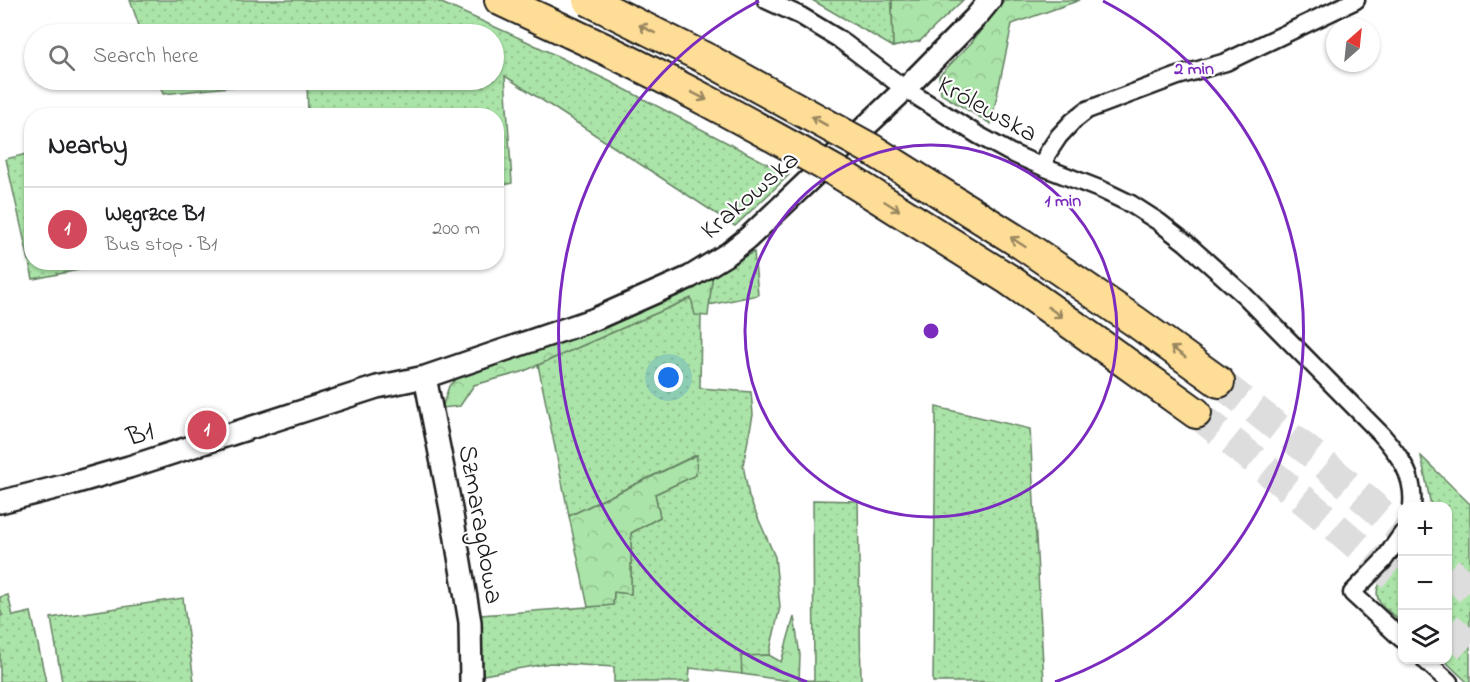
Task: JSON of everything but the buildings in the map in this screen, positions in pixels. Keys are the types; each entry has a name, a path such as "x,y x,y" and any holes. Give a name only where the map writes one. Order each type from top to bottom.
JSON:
{"highway":[{"path":"500,0 626,58 842,175 1008,279 1196,413"},
{"path":"588,0 707,59 871,149 1022,244 1219,382"}],"street":[{"name":"Królewska","path":"766,0 801,16 839,39 905,89 978,135 1043,167 1047,154 1059,136 1087,110 1178,76 1227,62 1356,0"},
{"name":"Krakowska","path":"331,401 377,387 425,377 595,319 690,277 729,253 748,238 905,89 990,0"},
{"path":"1043,167 1131,204 1186,243 1244,295 1339,390 1397,453 1408,474 1412,502"},
{"name":"Szmaragdowa","path":"425,377 470,622 471,682"},
{"name":"B1","path":"0,502 129,467 331,401"},
{"path":"1398,540 1383,561 1352,593 1398,635"},
{"path":"1429,664 1449,682"}],"green space":[{"path":"130,0 435,0 488,24 138,24"},
{"path":"812,0 892,0 893,47"},
{"path":"892,0 963,0 920,41 893,47"},
{"path":"1004,0 1080,0 1012,24 991,124 941,94 939,76 972,42"},
{"path":"504,31 611,82 789,175 735,226 505,76 512,183 504,185 504,108 308,108 307,90 504,90"},
{"path":"162,90 201,90 163,94"},
{"path":"24,155 24,239 6,159"},
{"path":"754,252 758,295 709,305 713,271"},
{"path":"31,270 79,270 33,279"},
{"path":"713,271 708,316 695,315 691,298 522,372 474,385 460,406 442,408 449,386 465,371"},
{"path":"691,298 701,315 700,388 751,392 753,415 743,465 749,497 775,557 780,607 769,655 742,657 742,674 690,668 689,682 614,682 614,667 550,663 483,675 480,615 613,605 614,592 631,594 631,533 660,517 655,494 696,475 696,455 569,516 538,365"},
{"path":"936,407 1030,429 1044,682 933,682"},
{"path":"697,455 696,475 655,494 660,517 631,533 631,594 614,592 613,605 588,607 569,516"},
{"path":"1421,456 1470,504 1470,682 1467,682 1448,664 1452,664 1452,502 1430,502"},
{"path":"813,500 858,501 861,682 789,682 814,680"},
{"path":"1398,563 1398,620 1382,606 1377,597 1379,584"},
{"path":"8,595 13,616 31,612 46,682 0,682 0,617 2,615 0,597"},
{"path":"183,598 194,682 62,682 51,618"},
{"path":"794,617 800,655 799,681 742,674 741,656 769,655 781,662"}],"tunnel":[{"path":"1219,382 1311,453 1398,528"},
{"path":"1196,413 1275,476 1398,582"},
{"path":"1452,574 1470,591"},
{"path":"1452,630 1470,647"}],"place":[{"name":"Węgrzce B1","path":"207,430"}]}
